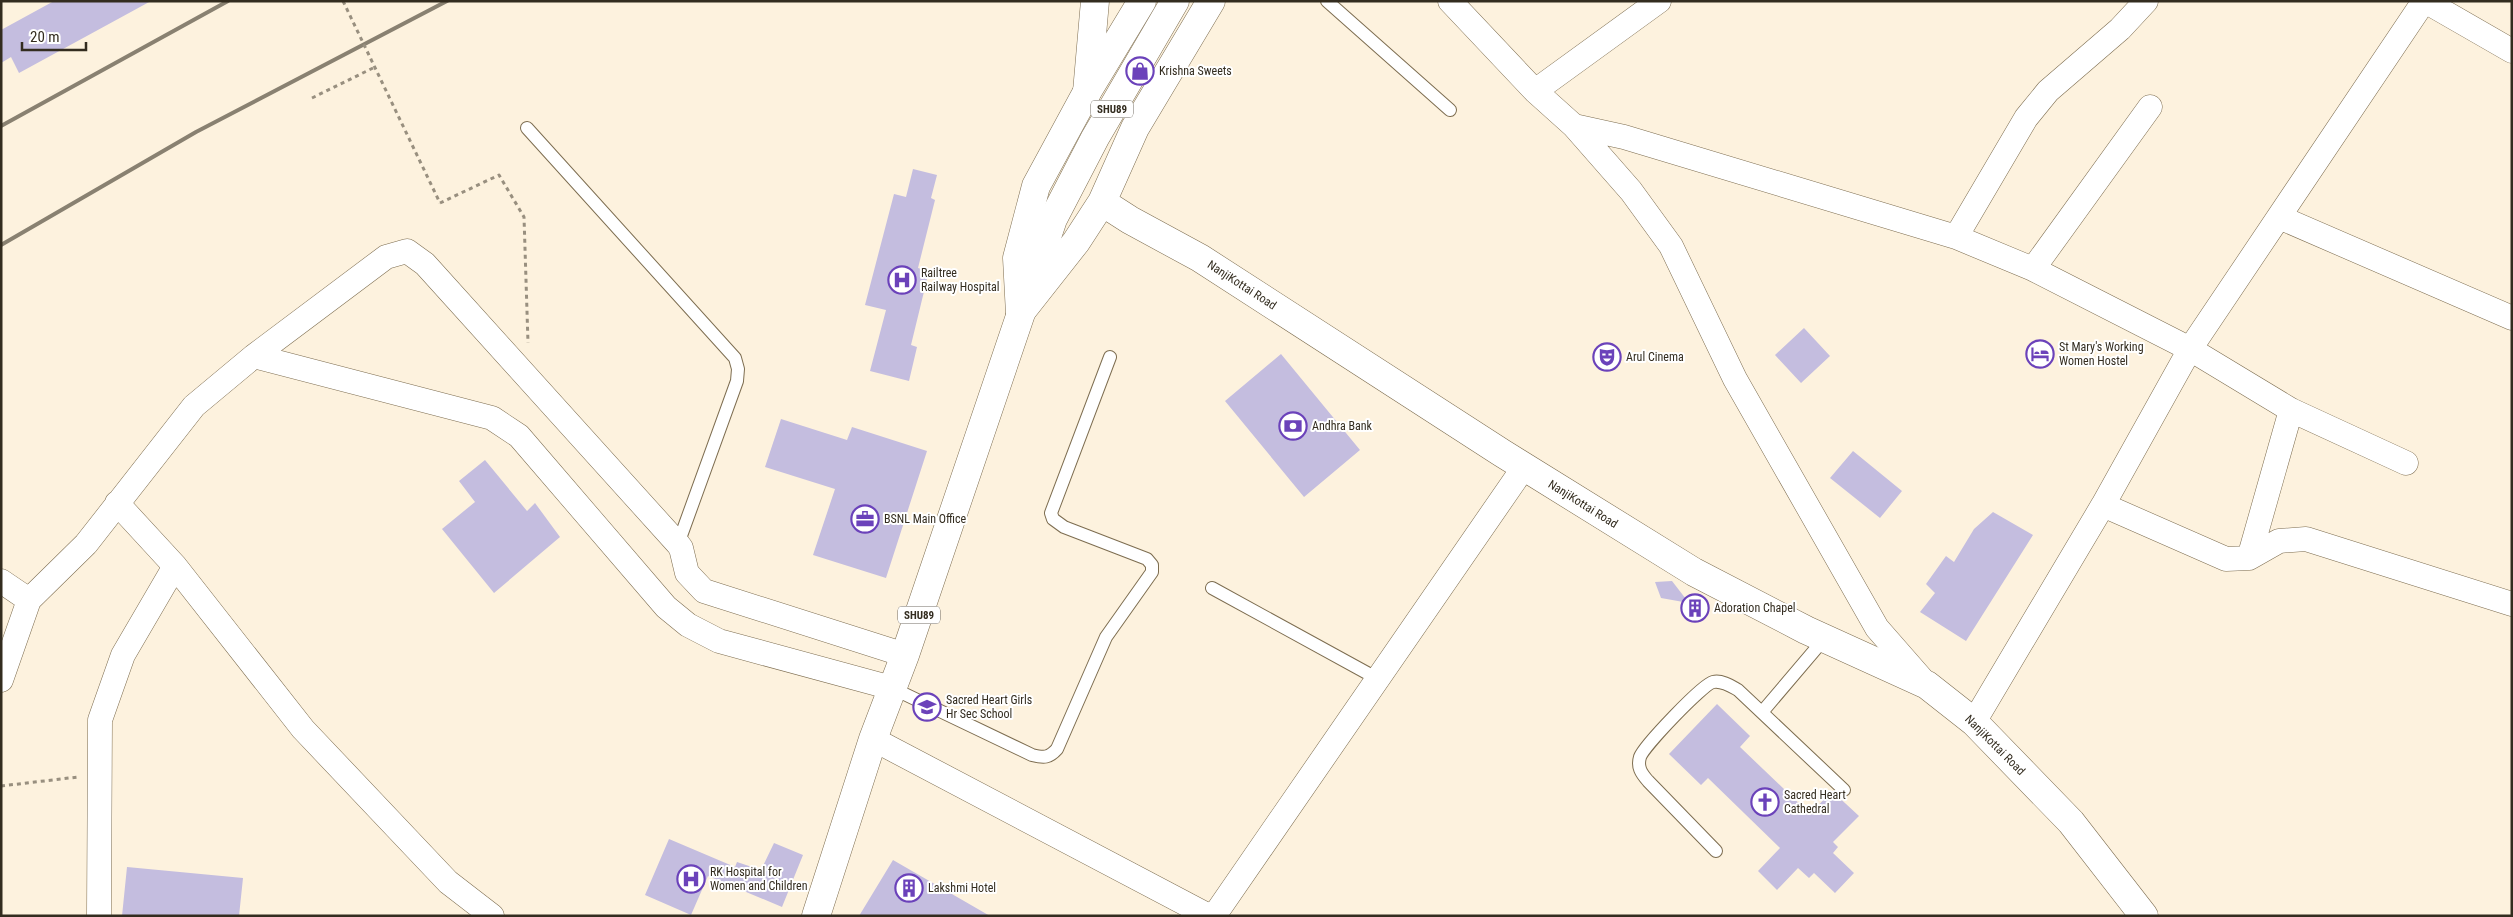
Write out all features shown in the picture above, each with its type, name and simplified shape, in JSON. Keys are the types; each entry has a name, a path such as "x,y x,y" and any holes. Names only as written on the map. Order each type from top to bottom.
{"main road":[{"path":"1087,92 1095,1"},
{"path":"1020,314 1017,258 1036,186 1087,92 1142,1"},
{"name":"SHU89","path":"816,916 873,739 905,654 1053,219 1095,138 1175,1"},
{"path":"1020,314 1076,242 1102,202 1135,128 1212,1"},
{"name":"NanjiKottai Road","path":"1102,202 1200,258 1524,467 1694,572 1825,638 1927,685 1974,722 2071,822 2144,916"}],"street":[{"path":"1536,91 1659,1"},
{"path":"1956,237 2026,118 2037,104 2048,91 2120,29 2146,1"},
{"path":"1974,722 2103,505 2190,349 2425,1 2512,51"},
{"path":"1460,5 1536,91 1574,126 1631,191 1671,246 1735,379 1877,628 1927,685"},
{"path":"2033,269 2150,107"},
{"path":"1574,126 1624,137 1956,237 2033,269 2190,349 2291,410 2406,463"},
{"path":"2278,217 2512,318"},
{"path":"1,680 29,600 86,544 194,406 254,356 386,257 408,251 426,264 678,544 681,548 687,573 704,591 905,654"},
{"path":"254,356 492,418 519,436 666,607 688,625 719,641 892,688"},
{"path":"2250,558 2291,410"},
{"path":"1214,916 1524,467"},
{"path":"117,503 175,566 304,729 448,882 492,916"},
{"path":"2103,505 2226,559 2250,558 2280,541 2306,539 2512,604"},
{"path":"99,916 100,720 123,655 175,566"},
{"path":"1,581 29,600"},
{"path":"873,739 1209,916"}],"lane":[{"path":"1327,1 1450,110"},
{"path":"527,128 735,358 737,380 678,544"},
{"path":"892,688 1032,755 1043,758 1050,756 1057,749 1100,650 1152,572 1152,565 1147,559 1057,524 1051,512 1110,357"},
{"path":"1212,588 1378,679"},
{"path":"1763,711 1825,638"},
{"path":"1716,851 1641,773 1640,757 1650,743 1701,690 1712,682 1721,682 1738,690 1763,711 1844,790"}],"path":[{"path":"343,1 440,203 499,175 524,217 529,378"},
{"path":"312,98 375,67"},
{"path":"1,786 100,774"}],"building":[{"path":"54,1 151,1 19,73 11,57 1,63 1,30"},
{"path":"913,169 937,175 931,198 935,200 918,268 929,271 911,345 917,347 909,381 870,371 886,310 865,305 894,194 906,197"},
{"path":"1804,328 1830,356 1801,383 1775,355"},
{"name":"Andhra Bank","path":"1281,354 1360,450 1304,497 1225,401"},
{"name":"BSNL Main Office","path":"781,419 847,440 852,427 927,451 886,578 813,555 835,489 765,467"},
{"path":"1853,451 1902,491 1880,518 1830,478"},
{"path":"485,460 527,511 535,503 560,537 494,593 442,529 475,502 459,481"},
{"path":"1993,512 2033,535 1966,641 1920,612 1935,593 1926,584 1946,556 1954,562 1974,529"},
{"path":"1672,581 1689,603 1661,598 1655,582"},
{"name":"Sacred Heart Cathedral","path":"1717,704 1750,736 1740,747 1810,814 1832,791 1859,816 1833,842 1838,847 1833,853 1854,873 1835,893 1814,873 1809,878 1798,868 1777,890 1758,871 1780,848 1708,778 1701,785 1669,754"},
{"path":"669,839 735,867 737,862 761,870 774,843 803,855 782,907 708,876 691,915 645,895"},
{"name":"Lakshmi Hotel","path":"893,860 990,916 859,916"},
{"path":"127,867 243,878 239,916 122,916"}],"railway":[{"path":"1,126 228,1"},
{"path":"1,245 196,132 447,1"}],"place":[{"name":"Krishna Sweets","path":"1140,71"},
{"name":"Railtree Railway Hospital","path":"902,280"},
{"name":"St Mary's Working Women Hostel","path":"2040,354"},
{"name":"Arul Cinema","path":"1607,357"},
{"name":"Andhra Bank","path":"1293,426"},
{"name":"BSNL Main Office","path":"865,519"},
{"name":"Adoration Chapel","path":"1695,608"},
{"name":"Sacred Heart Girls Hr Sec School","path":"927,707"},
{"name":"Sacred Heart Cathedral","path":"1765,802"},
{"name":"RK Hospital for Women and Children","path":"691,879"},
{"name":"Lakshmi Hotel","path":"909,888"}]}
